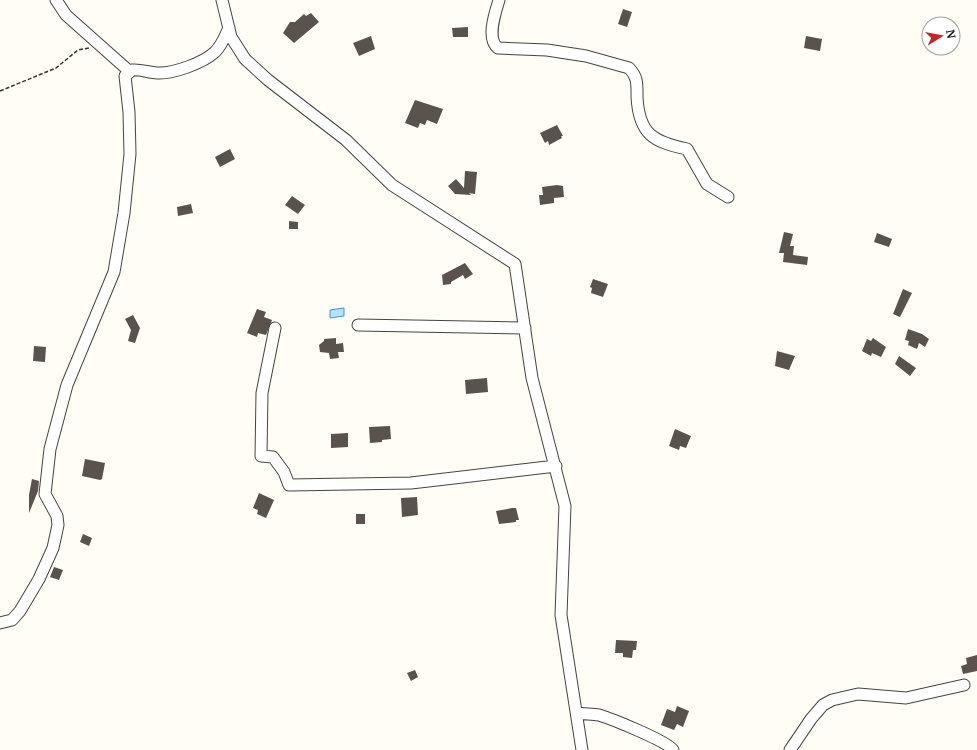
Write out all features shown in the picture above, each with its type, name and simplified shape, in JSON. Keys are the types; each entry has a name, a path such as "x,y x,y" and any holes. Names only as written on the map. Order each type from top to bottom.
{"street":[{"path":"56,0 66,15 129,71"},
{"path":"222,0 231,37 245,60 268,80 346,140 392,185 515,264 532,378 556,466 565,506 561,615 582,750"},
{"path":"499,0 494,17 492,39 494,45 498,48 547,50 586,56 629,68 637,79 638,108 647,131 653,138 667,145 687,149 707,184 728,197"},
{"path":"0,623 12,620 20,611 39,579 53,548 58,525 57,516 45,494 50,449 67,385 114,272 124,212 130,154 129,112 124,80 129,71 136,69 157,74 177,71 197,62 214,53 222,44 229,28"},
{"path":"358,325 524,328"},
{"path":"275,328 262,393 260,456 273,457 284,472 290,485 411,483 556,466"},
{"path":"790,750 811,719 832,700 858,694 906,698 964,685"},
{"path":"577,713 599,715 654,738 670,746 673,750"}],"path":[{"path":"0,91 56,68 78,50 100,45"}],"water":[{"path":"344,308 344,316 330,318 330,310"}],"building":[{"path":"623,9 632,12 627,27 618,24"},
{"path":"311,13 319,22 294,43 283,33 290,22 295,22 304,14 306,16"},
{"path":"468,27 468,37 453,37 452,28"},
{"path":"371,36 375,49 359,56 353,43"},
{"path":"806,36 822,39 820,51 804,48"},
{"path":"415,100 443,109 437,124 427,120 425,125 420,123 418,128 405,123"},
{"path":"557,125 563,136 561,136 562,138 549,145 548,141 545,143 540,133"},
{"path":"230,149 235,159 220,167 215,157"},
{"path":"465,171 477,172 475,194 455,194 448,186 456,179 464,188"},
{"path":"557,185 563,186 564,197 554,198 554,203 540,205 539,195 543,195 542,187"},
{"path":"292,196 305,205 298,214 285,205"},
{"path":"191,204 193,213 178,216 177,207"},
{"path":"289,221 298,222 298,229 289,229"},
{"path":"784,232 793,234 790,246 794,246 793,255 808,257 807,265 783,262 784,253 779,253"},
{"path":"877,233 892,239 889,247 874,242"},
{"path":"465,263 473,274 465,279 463,275 451,282 451,284 443,285 442,275"},
{"path":"593,279 608,284 603,297 591,293 592,288 590,287"},
{"path":"903,289 912,293 900,317 893,314"},
{"path":"257,309 266,312 264,317 272,320 266,335 258,333 257,337 247,333"},
{"path":"133,315 140,328 135,343 128,341 131,330 125,319"},
{"path":"908,329 922,334 929,339 925,347 919,343 917,349 908,345 909,341 905,340"},
{"path":"336,338 336,344 343,343 344,352 338,352 339,358 330,359 329,353 320,352 319,345 324,341 324,339"},
{"path":"873,338 886,347 881,357 872,353 871,356 862,351 867,339 871,341"},
{"path":"34,346 46,347 45,362 33,361"},
{"path":"777,351 795,356 789,370 775,366"},
{"path":"899,356 916,368 910,376 895,364"},
{"path":"487,378 488,392 466,394 465,380"},
{"path":"390,426 391,439 382,440 382,442 370,443 369,427"},
{"path":"675,429 691,436 686,448 680,446 679,450 669,446"},
{"path":"348,433 348,447 331,448 331,434"},
{"path":"85,459 105,463 102,479 100,480 82,476"},
{"path":"32,479 39,481 38,491 29,513 29,495"},
{"path":"259,493 274,500 266,518 257,514 258,510 253,508"},
{"path":"417,497 418,515 402,517 401,498"},
{"path":"516,508 519,520 516,520 516,522 499,524 496,511"},
{"path":"356,514 365,514 365,524 356,524"},
{"path":"83,534 92,538 89,546 80,542"},
{"path":"54,567 63,570 59,580 50,577"},
{"path":"616,640 637,641 636,650 633,650 632,658 623,657 623,653 615,653"},
{"path":"977,655 977,671 963,674 961,666 967,664 966,658"},
{"path":"415,670 418,677 411,681 407,673"},
{"path":"677,706 689,711 683,727 677,724 674,730 661,725 667,709 675,712"}]}
